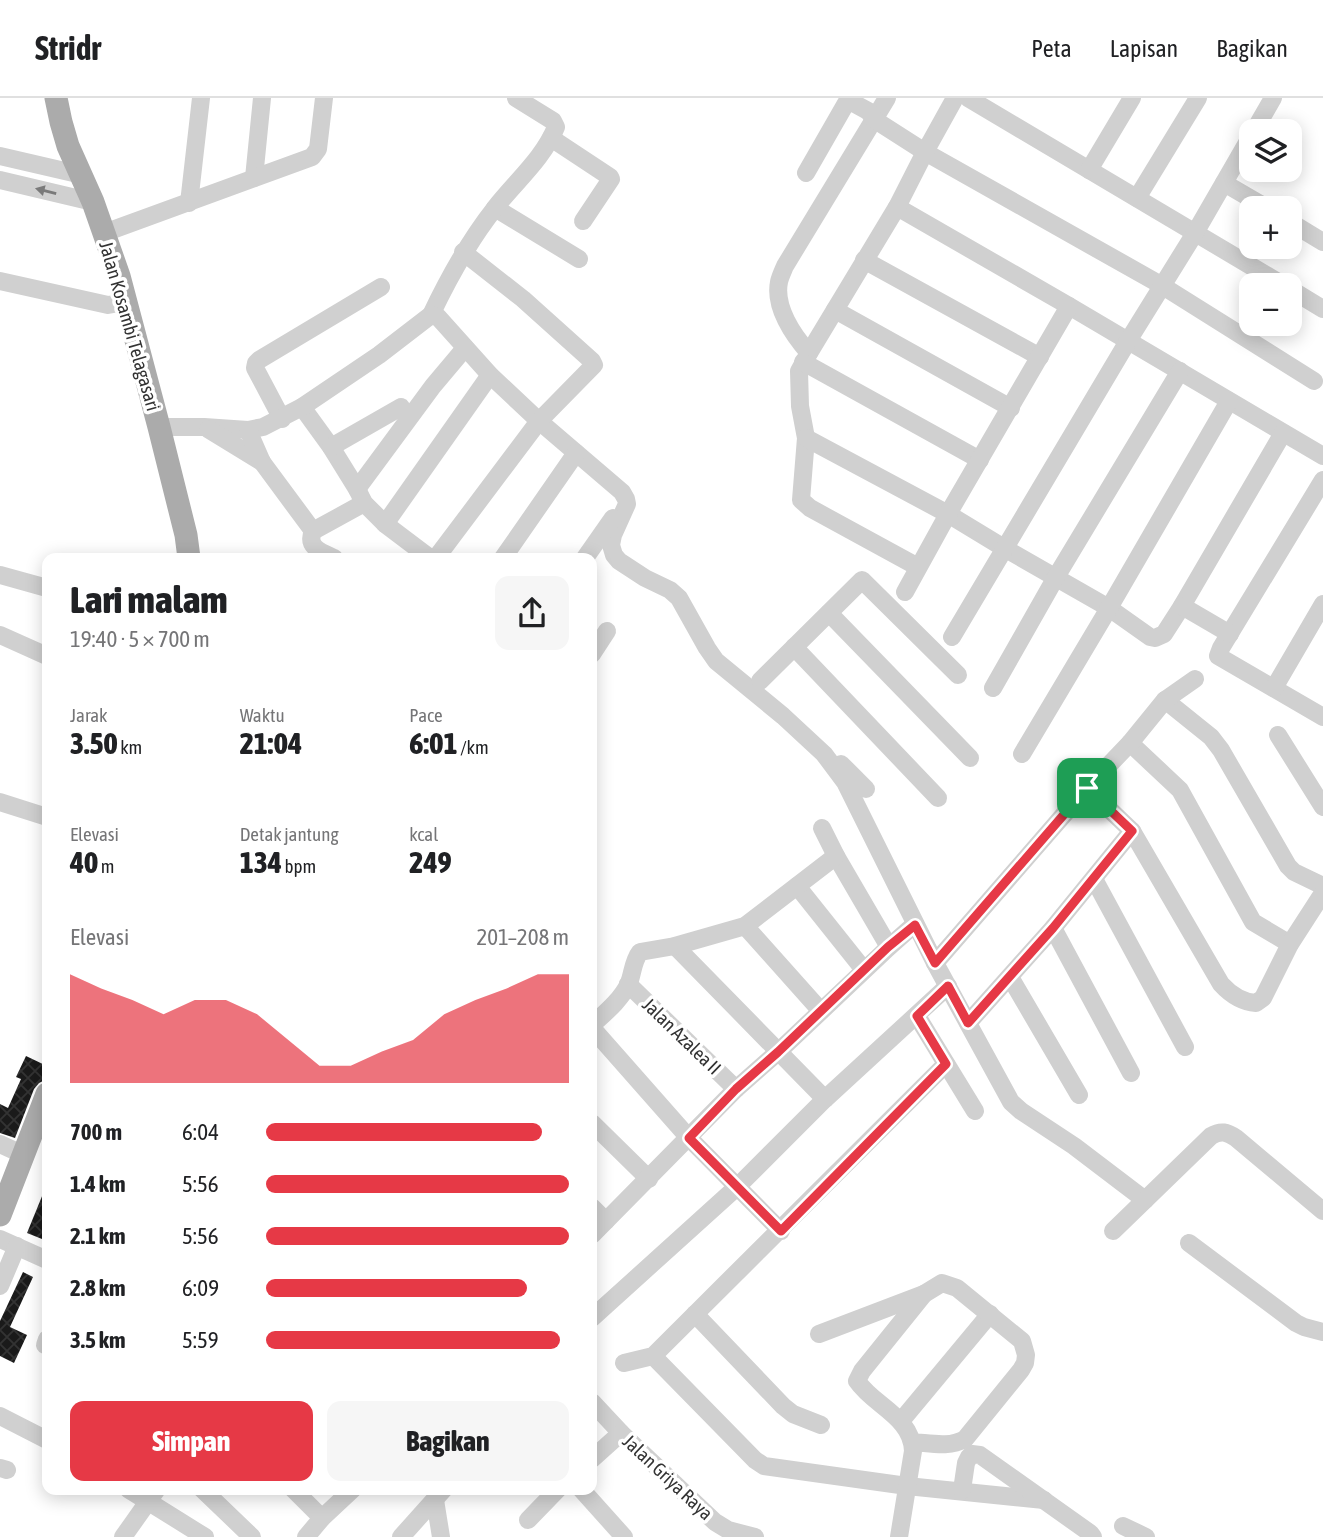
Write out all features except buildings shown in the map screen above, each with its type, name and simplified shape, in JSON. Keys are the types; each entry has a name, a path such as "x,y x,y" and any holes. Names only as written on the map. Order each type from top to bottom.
{"main road":[{"name":"Jalan Kosambi Telagasari","path":"56,98 68,146 93,202 125,302 159,427 188,553"},
{"path":"0,1215 42,1107"}],"street":[{"path":"189,203 201,98"},
{"path":"254,178 262,98"},
{"path":"104,233 312,157 318,149 324,98"},
{"path":"159,427 248,430 264,427 302,407 397,342 431,314 463,252 495,208 539,158 556,127 554,121 516,98"},
{"path":"806,173 859,107 887,98"},
{"path":"918,568 810,508 802,500 806,438 799,371 897,207 955,98"},
{"path":"968,98 1263,273"},
{"path":"1089,170 1132,98"},
{"path":"1137,198 1198,98"},
{"path":"1260,119 1273,98"},
{"path":"859,107 925,152 1161,285 1314,381"},
{"path":"859,107 779,281 778,294 786,320 806,358 980,460"},
{"path":"551,138 611,179 583,221"},
{"path":"0,156 82,176"},
{"path":"952,637 1239,156"},
{"path":"0,180 93,202"},
{"path":"1224,183 1246,196"},
{"path":"897,207 1323,456"},
{"path":"495,208 579,259"},
{"path":"1302,229 1323,242"},
{"path":"440,553 539,421 594,364 523,299 463,252"},
{"path":"864,260 1040,357"},
{"path":"0,281 108,305 125,302"},
{"path":"282,419 255,368 256,363 381,287"},
{"path":"1302,296 1323,309"},
{"path":"905,592 1069,306"},
{"path":"835,310 1011,408"},
{"path":"431,314 438,317 490,375 539,421 622,492 626,499 625,510 611,545 619,561 674,594 716,661 756,686 860,795 915,925 1011,1102 1145,1200"},
{"path":"323,553 311,544 313,531 360,496 433,386 465,348"},
{"path":"993,688 1056,577 1180,371"},
{"path":"385,524 490,375"},
{"path":"1022,754 1229,401"},
{"path":"302,407 331,447 360,496 385,524 423,553"},
{"path":"331,447 401,407"},
{"path":"204,427 262,462"},
{"path":"248,430 262,462 313,531"},
{"path":"806,438 948,514 1155,638 1164,634 1182,606 1283,433"},
{"path":"506,553 576,453"},
{"path":"1323,480 1218,656 1323,717"},
{"path":"588,553 626,499"},
{"path":"0,575 42,587"},
{"path":"756,686 862,580 958,675"},
{"path":"1274,688 1323,604"},
{"path":"1182,606 1230,634"},
{"path":"829,613 970,758"},
{"path":"597,646 607,631"},
{"path":"0,635 42,654"},
{"path":"794,647 938,798"},
{"path":"935,963 1087,788 1130,743 1164,700 1195,679"},
{"path":"756,686 783,716 824,754 845,782 860,795"},
{"path":"1164,700 1212,737 1288,866 1294,872 1323,886"},
{"path":"1278,735 1323,807"},
{"path":"1130,743 1180,790 1253,922 1290,944"},
{"path":"1087,788 1132,831 1221,984 1244,1001 1252,1003 1263,998 1290,944 1323,893"},
{"path":"0,802 42,815"},
{"path":"822,828 888,947"},
{"path":"968,1023 1053,928 1132,831"},
{"path":"597,1021 610,1009 628,984 640,952 675,946 745,926 836,856"},
{"path":"1094,879 1185,1047"},
{"path":"797,886 864,970"},
{"path":"597,1230 736,1089 915,925"},
{"path":"745,926 820,1010"},
{"path":"1053,928 1131,1073"},
{"path":"675,946 825,1099"},
{"path":"1010,977 1079,1095"},
{"name":"Jalan Azalea II","path":"628,984 736,1089"},
{"path":"597,1313 738,1186 825,1099 948,986"},
{"path":"917,1016 975,1111"},
{"path":"597,1032 689,1138 781,1231"},
{"path":"624,1363 653,1356 946,1064"},
{"path":"597,1128 649,1179"},
{"path":"1112,1231 1217,1132 1224,1132 1236,1138 1323,1211"},
{"path":"0,1144 24,1155"},
{"path":"597,1212 606,1221"},
{"path":"0,1239 42,1258"},
{"path":"1189,1243 1296,1323 1323,1332"},
{"path":"0,1286 17,1246"},
{"path":"819,1334 924,1294 942,1283 957,1288 1022,1340 1026,1355 1021,1370 965,1439 950,1444 912,1442"},
{"path":"899,1537 912,1442 901,1421 866,1393 857,1381 862,1371 924,1294"},
{"path":"695,1314 783,1406 793,1414 821,1425"},
{"path":"901,1421 990,1314"},
{"path":"653,1356 761,1465 907,1486 1044,1500"},
{"name":"Jalan Griya Raya","path":"597,1407 715,1522 728,1530 755,1537"},
{"path":"0,1416 42,1437"},
{"path":"597,1455 621,1433"},
{"path":"962,1490 967,1459 976,1454 1093,1537"},
{"path":"208,1495 252,1537"},
{"path":"299,1495 322,1518"},
{"path":"306,1537 347,1495"},
{"path":"401,1537 439,1495"},
{"path":"440,1495 441,1537"},
{"path":"528,1520 552,1495"},
{"path":"586,1495 624,1537"},
{"path":"123,1537 153,1496 205,1537"},
{"path":"1122,1525 1146,1537"}],"route":[{"path":"1087,788 1132,831 1053,928 968,1023 948,986 917,1016 946,1064 781,1231 689,1138 736,1089 915,925 935,963 1087,788"}]}
